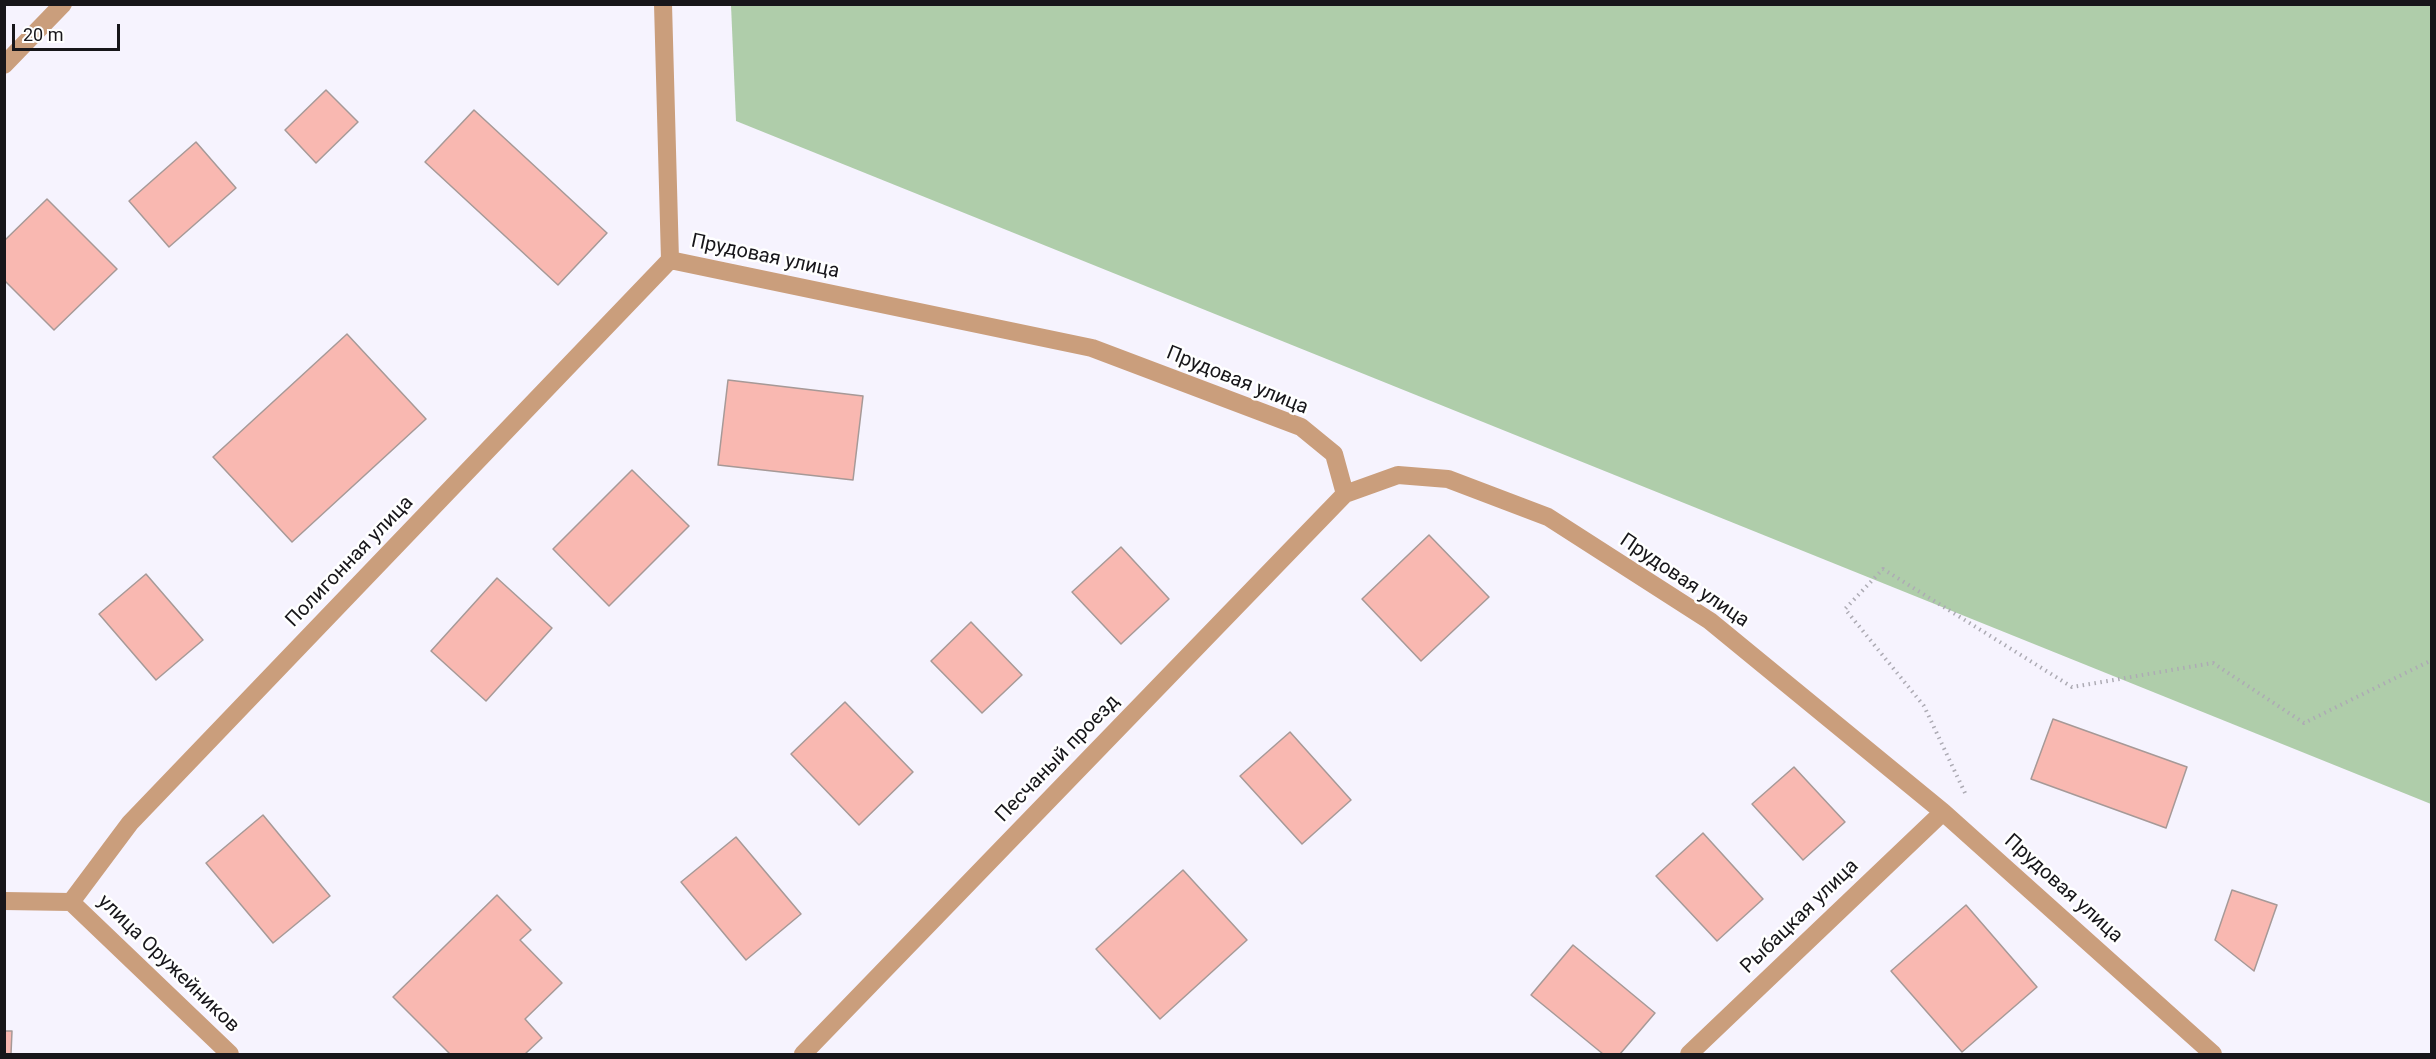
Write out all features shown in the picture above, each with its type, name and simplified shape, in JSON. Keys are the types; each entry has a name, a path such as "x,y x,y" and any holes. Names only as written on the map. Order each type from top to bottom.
{"street":[{"path":"4,65 63,4"},
{"name":"Прудовая улица","path":"663,4 670,260 1092,348 1301,427 1334,454 1345,494 1398,475 1448,479 1548,517 1710,621 1943,812 2213,1054"},
{"name":"Полигонная улица","path":"71,902 130,823 670,260"},
{"name":"Песчаный проезд","path":"803,1054 1345,494"},
{"name":"Рыбацкая улица","path":"1689,1054 1943,812"},
{"name":"улица Оружейников","path":"4,901 71,902 230,1054"}],"path":[{"path":"1943,812 1966,795 1924,706 1845,609 1883,569 2072,687 2212,663 2304,723 2432,660"}],"green space":[{"path":"731,5 2431,5 2431,804 736,121"}],"building":[{"path":"326,90 358,122 316,163 285,130"},
{"path":"474,110 607,233 558,285 425,162"},
{"path":"196,142 236,188 169,247 129,201"},
{"path":"47,199 117,269 54,330 4,280 4,241"},
{"path":"347,334 426,419 292,542 213,457"},
{"path":"728,380 863,396 853,480 718,465"},
{"path":"632,470 689,526 609,606 553,549"},
{"path":"1429,535 1489,597 1421,661 1362,599"},
{"path":"1121,547 1169,599 1121,644 1072,592"},
{"path":"146,574 203,640 156,680 99,614"},
{"path":"497,578 552,628 486,701 431,651"},
{"path":"971,622 1022,675 982,713 931,661"},
{"path":"845,702 913,772 859,825 791,754"},
{"path":"2053,719 2187,767 2166,828 2031,779"},
{"path":"1290,732 1351,800 1302,844 1240,776"},
{"path":"1794,767 1845,822 1803,860 1752,804"},
{"path":"263,815 330,896 273,943 206,863"},
{"path":"1703,833 1763,899 1717,941 1656,876"},
{"path":"736,837 801,914 746,960 681,882"},
{"path":"1183,870 1247,940 1160,1019 1096,949"},
{"path":"2232,890 2277,905 2254,971 2215,940"},
{"path":"497,895 531,930 520,940 562,983 525,1019 542,1038 525,1054 450,1054 393,997"},
{"path":"1966,905 2037,987 1962,1052 1891,971"},
{"path":"1573,945 1655,1013 1620,1054 1603,1054 1531,995"},
{"path":"4,1031 12,1031 11,1054 4,1054"}]}
